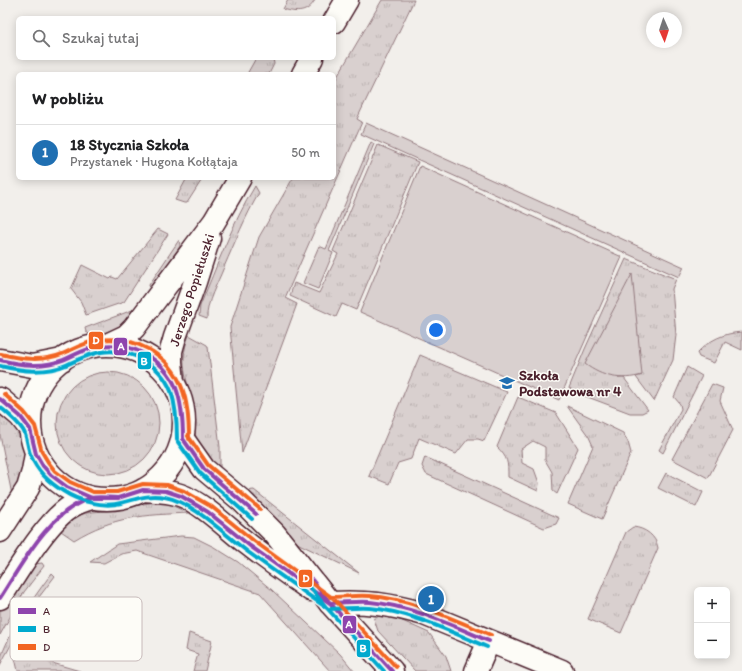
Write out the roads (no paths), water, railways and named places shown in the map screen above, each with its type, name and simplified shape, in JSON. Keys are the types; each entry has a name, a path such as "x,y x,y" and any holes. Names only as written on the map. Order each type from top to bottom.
{"main road":[{"path":"336,19 347,0"},
{"path":"304,72 311,60"},
{"name":"Jerzego Popiełuszki","path":"107,345 126,336 134,328 214,222 239,180"},
{"name":"Jerzego Popiełuszki","path":"173,382 171,351 214,222"},
{"path":"0,360 32,366 62,360 84,350 107,345 126,346 140,350 163,368 173,382 183,419 183,439 179,453 172,466 154,484 144,490 118,498 92,498 71,506 59,515 0,598"},
{"path":"62,360 50,370 41,382 34,396 31,407 30,429 36,454 43,466 51,475 67,487 92,498"},
{"path":"0,399 20,416 30,429"},
{"path":"183,439 204,468 242,501 275,534 330,603 392,671"},
{"path":"0,531 28,488 36,454"},
{"path":"144,490 166,491 181,496 194,503 208,512 250,546 330,603 369,602 408,609 424,614 562,671"},
{"path":"476,671 489,641"}],"place":[{"name":"Szkoła Podstawowa nr 4","path":"507,383"},
{"name":"18 Stycznia Szkoła","path":"431,599"}]}
